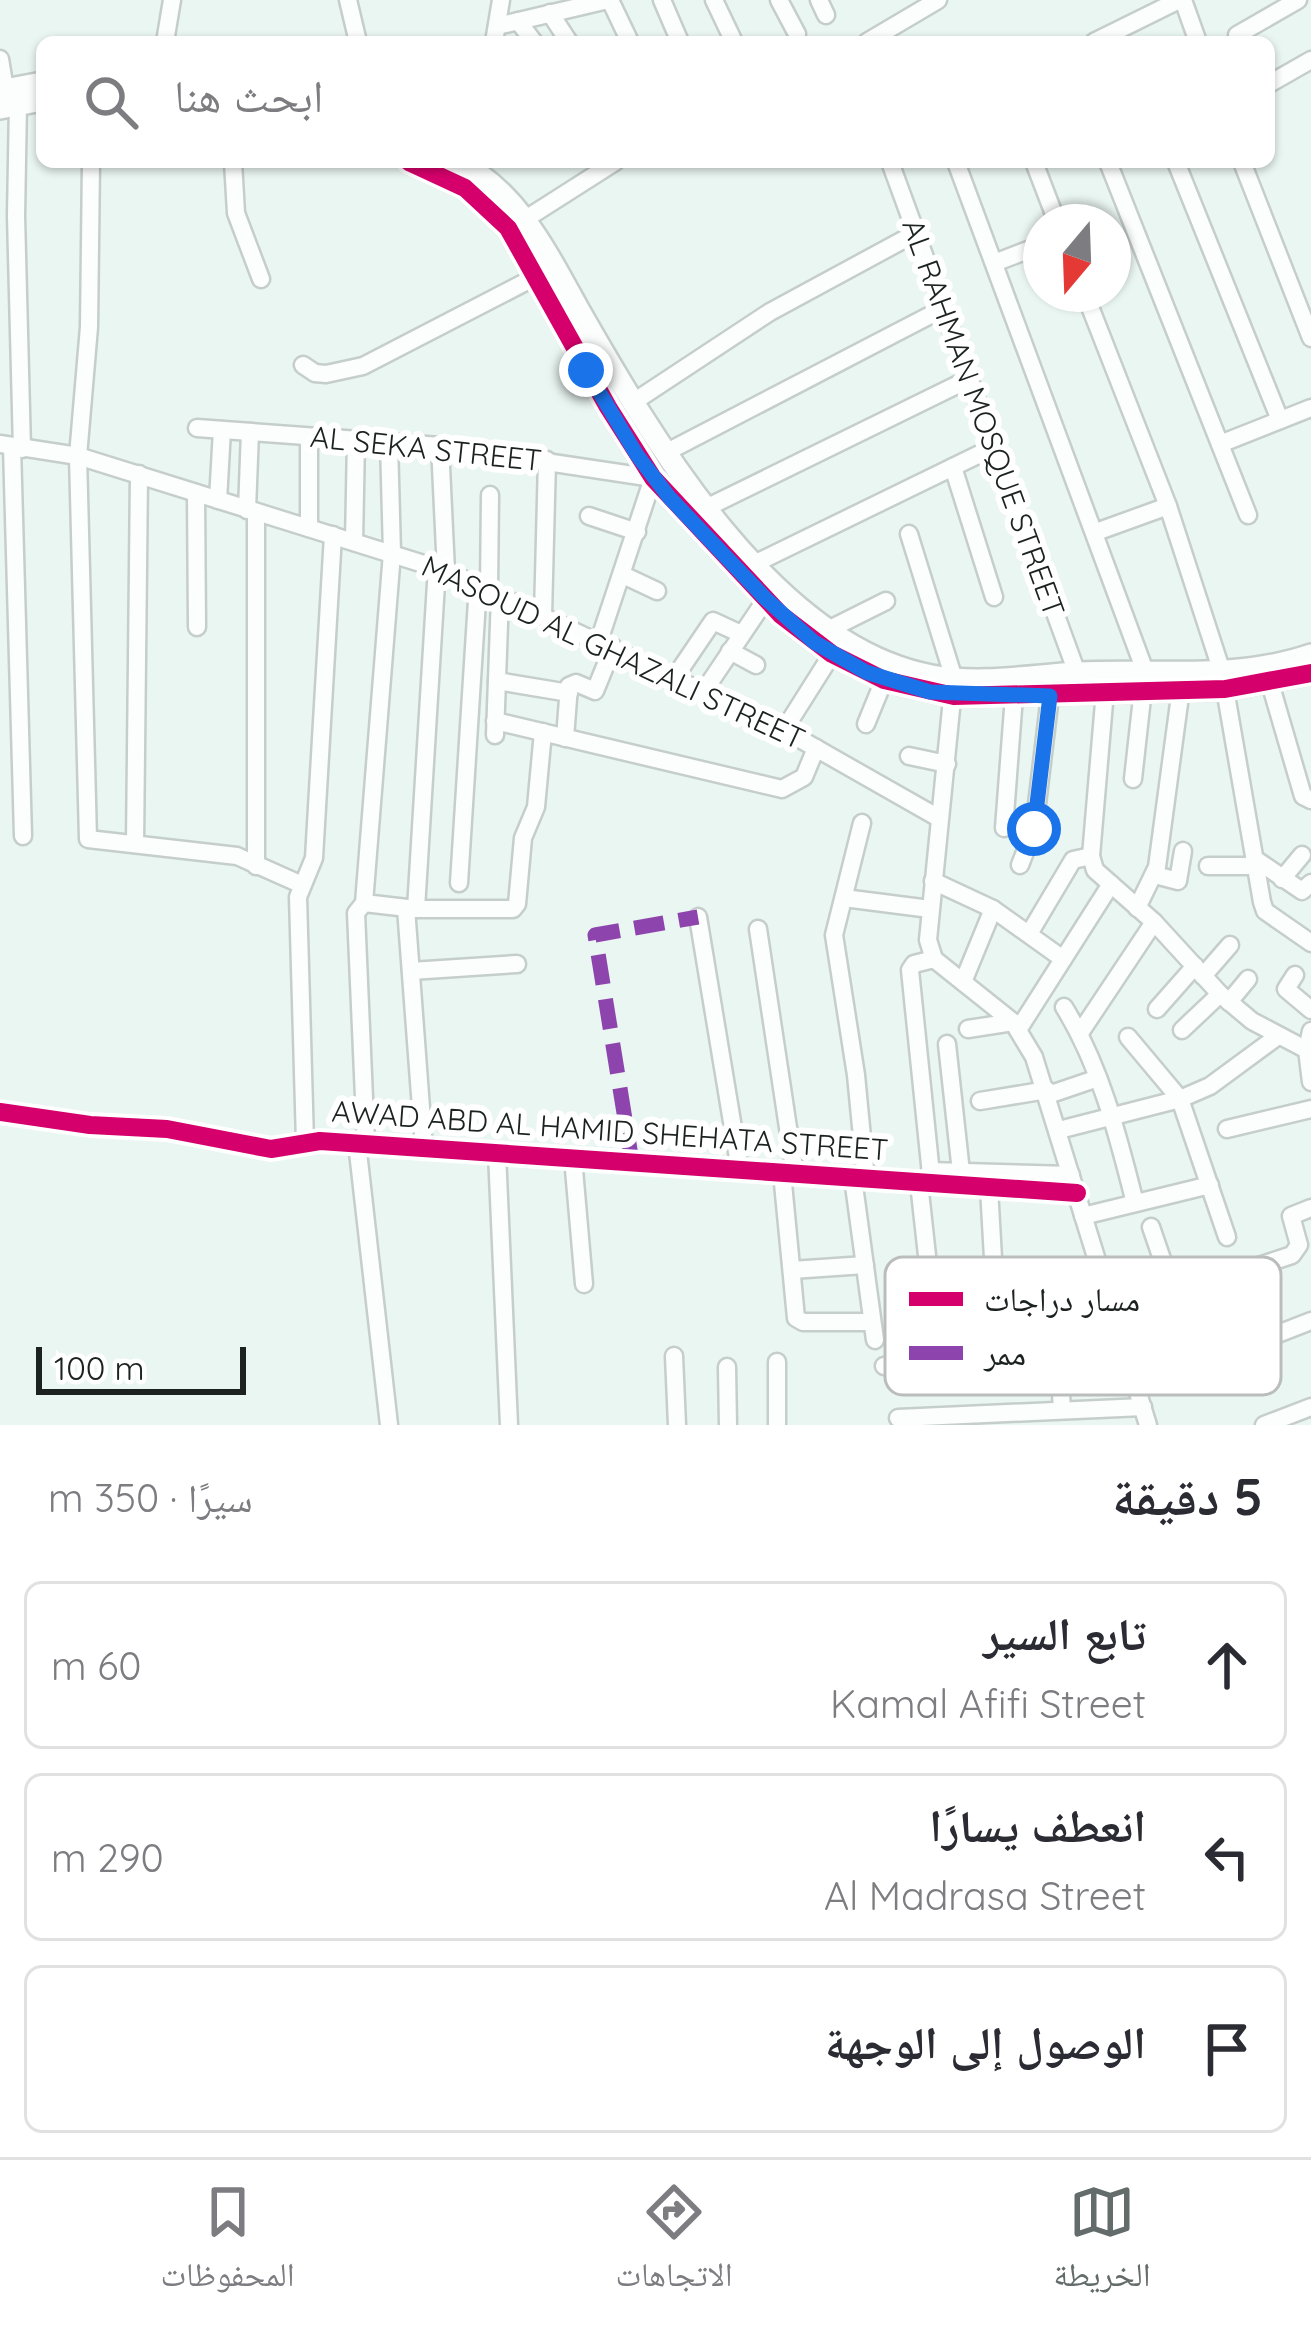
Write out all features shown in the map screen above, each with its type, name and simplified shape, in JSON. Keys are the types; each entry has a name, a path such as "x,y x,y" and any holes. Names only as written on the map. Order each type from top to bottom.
{"street":[{"path":"166,36 172,0"},
{"path":"348,0 357,36"},
{"path":"495,34 501,0"},
{"path":"495,34 518,21 609,0 627,36"},
{"path":"662,0 677,36"},
{"path":"714,0 731,36"},
{"path":"779,0 796,34"},
{"path":"877,36 938,0"},
{"path":"1129,34 1181,0 1196,36"},
{"path":"1238,35 1298,0"},
{"path":"550,13 565,36"},
{"path":"518,21 530,36"},
{"path":"0,59 16,216 11,447 23,836"},
{"path":"1275,81 1311,60"},
{"path":"6,98 36,86"},
{"path":"6,98 36,100"},
{"path":"91,168 89,327 78,456 88,839 237,856 300,884"},
{"path":"233,168 236,213 261,279"},
{"path":"424,168 481,200 546,272 706,508 826,631 887,663 954,687 1077,673 1144,681 1270,683 1311,674"},
{"path":"467,168 491,183 524,220 597,388 653,478 766,599 832,654 884,680 1014,697 1106,691 1144,681"},
{"path":"524,220 606,168"},
{"name":"AL RAHMAN MOSQUE STREET","path":"892,168 1077,673"},
{"path":"958,168 1096,532 1144,681 1133,779"},
{"path":"1036,168 1050,204"},
{"path":"1110,168 1248,515"},
{"path":"1178,168 1280,420"},
{"path":"1243,168 1311,338"},
{"path":"632,403 770,312 914,234"},
{"path":"994,263 1023,252"},
{"path":"303,364 326,374 363,366 546,272"},
{"path":"665,453 942,309"},
{"path":"1092,312 1168,506 1224,680 1265,911 1311,943"},
{"path":"706,508 969,379"},
{"path":"1220,444 1311,408"},
{"name":"AL SEKA STREET","path":"197,428 440,446 653,478"},
{"path":"218,500 222,430"},
{"path":"250,433 256,866"},
{"path":"309,436 309,528"},
{"path":"354,542 356,440"},
{"path":"389,442 392,553 364,903 356,913 362,1143 389,1425"},
{"path":"424,1148 411,908 441,569 440,446"},
{"name":"MASOUD AL GHAZALI STREET","path":"11,447 78,456 441,569 784,730 938,817"},
{"path":"756,563 994,447"},
{"path":"543,615 547,460"},
{"path":"953,467 994,596"},
{"path":"135,844 139,474"},
{"path":"566,738 572,683 598,688 622,575 653,478"},
{"path":"196,493 197,627"},
{"path":"459,883 489,590 490,494"},
{"path":"1096,532 1168,506"},
{"path":"590,516 637,532"},
{"path":"909,534 954,687 928,940 934,959 1016,1026 1048,1092 1096,1257"},
{"path":"305,1142 300,884 314,858 333,536"},
{"path":"622,575 657,591"},
{"path":"489,590 497,681 495,728 543,732 782,789 804,777 816,748"},
{"path":"704,692 766,599"},
{"path":"826,631 886,601"},
{"path":"675,677 712,621 741,634"},
{"path":"730,651 756,665"},
{"path":"784,730 832,654"},
{"path":"1224,680 1311,655"},
{"path":"866,724 884,680"},
{"path":"497,681 569,692"},
{"path":"1137,908 1155,875 1182,681"},
{"path":"1270,683 1303,796 1311,800"},
{"path":"1106,691 1091,856 1095,870 1154,922 1225,998 1278,1036 1307,1050"},
{"path":"1020,865 1034,829 1050,696"},
{"path":"1004,828 1014,697"},
{"path":"364,903 513,909 524,838 536,807 543,732"},
{"path":"909,756 947,764"},
{"path":"758,928 789,1173 796,1318 874,1331 865,1265 856,1075 834,935 862,824"},
{"path":"1155,875 1178,881 1183,851"},
{"path":"1282,879 1302,855"},
{"path":"1029,934 1073,860 1091,856"},
{"path":"1208,866 1256,862 1302,892 1311,883"},
{"path":"933,881 993,909 1063,959"},
{"path":"1016,1026 1111,884"},
{"path":"844,898 930,909"},
{"path":"963,982 993,909"},
{"path":"698,917 740,1170"},
{"path":"1080,1033 1154,922"},
{"path":"1157,1009 1230,945"},
{"path":"931,1257 910,970 914,964 934,959"},
{"path":"411,971 517,964"},
{"path":"1295,975 1286,989 1311,1010"},
{"path":"1182,1030 1248,979"},
{"path":"1064,1007 1080,1033 1113,1117 1135,1203"},
{"path":"968,1029 1016,1026"},
{"path":"1311,1030 1307,1050 1311,1082"},
{"path":"1128,1036 1180,1099 1227,1237"},
{"path":"1059,1130 1180,1099 1210,1086 1278,1036"},
{"path":"947,1044 961,1172"},
{"path":"980,1101 1048,1092 1098,1078"},
{"path":"1228,1129 1311,1109"},
{"name":"AWAD ABD AL HAMID SHEHATA STREET","path":"0,1112 182,1131 271,1149 305,1142 362,1143 860,1179 995,1183"},
{"path":"497,1153 509,1425"},
{"path":"573,1158 584,1284"},
{"path":"927,1179 961,1172 995,1183 1074,1184"},
{"path":"993,1257 995,1183"},
{"path":"1083,1216 1210,1185"},
{"path":"1311,1208 1291,1216 1311,1269"},
{"path":"1151,1227 1161,1257"},
{"path":"1281,1259 1292,1255 1299,1245"},
{"path":"792,1270 865,1265"},
{"path":"1281,1333 1311,1321"},
{"path":"674,1356 677,1425"},
{"path":"777,1362 777,1425"},
{"path":"727,1367 728,1425"},
{"path":"898,1418 1074,1415 1143,1407"},
{"path":"1276,1423 1311,1407"}],"marked path":[{"path":"632,1162 595,935 698,917"}],"cycle path":[{"path":"422,168 465,188 508,228 653,478 781,615 832,654 884,680 954,696 1225,689 1311,673"},
{"path":"0,1112 90,1125 167,1129 271,1149 320,1141 1077,1193"}],"route":[{"path":"586,370 653,478 766,599 814,642 866,672 907,687 954,696 1050,696 1034,829"}]}
